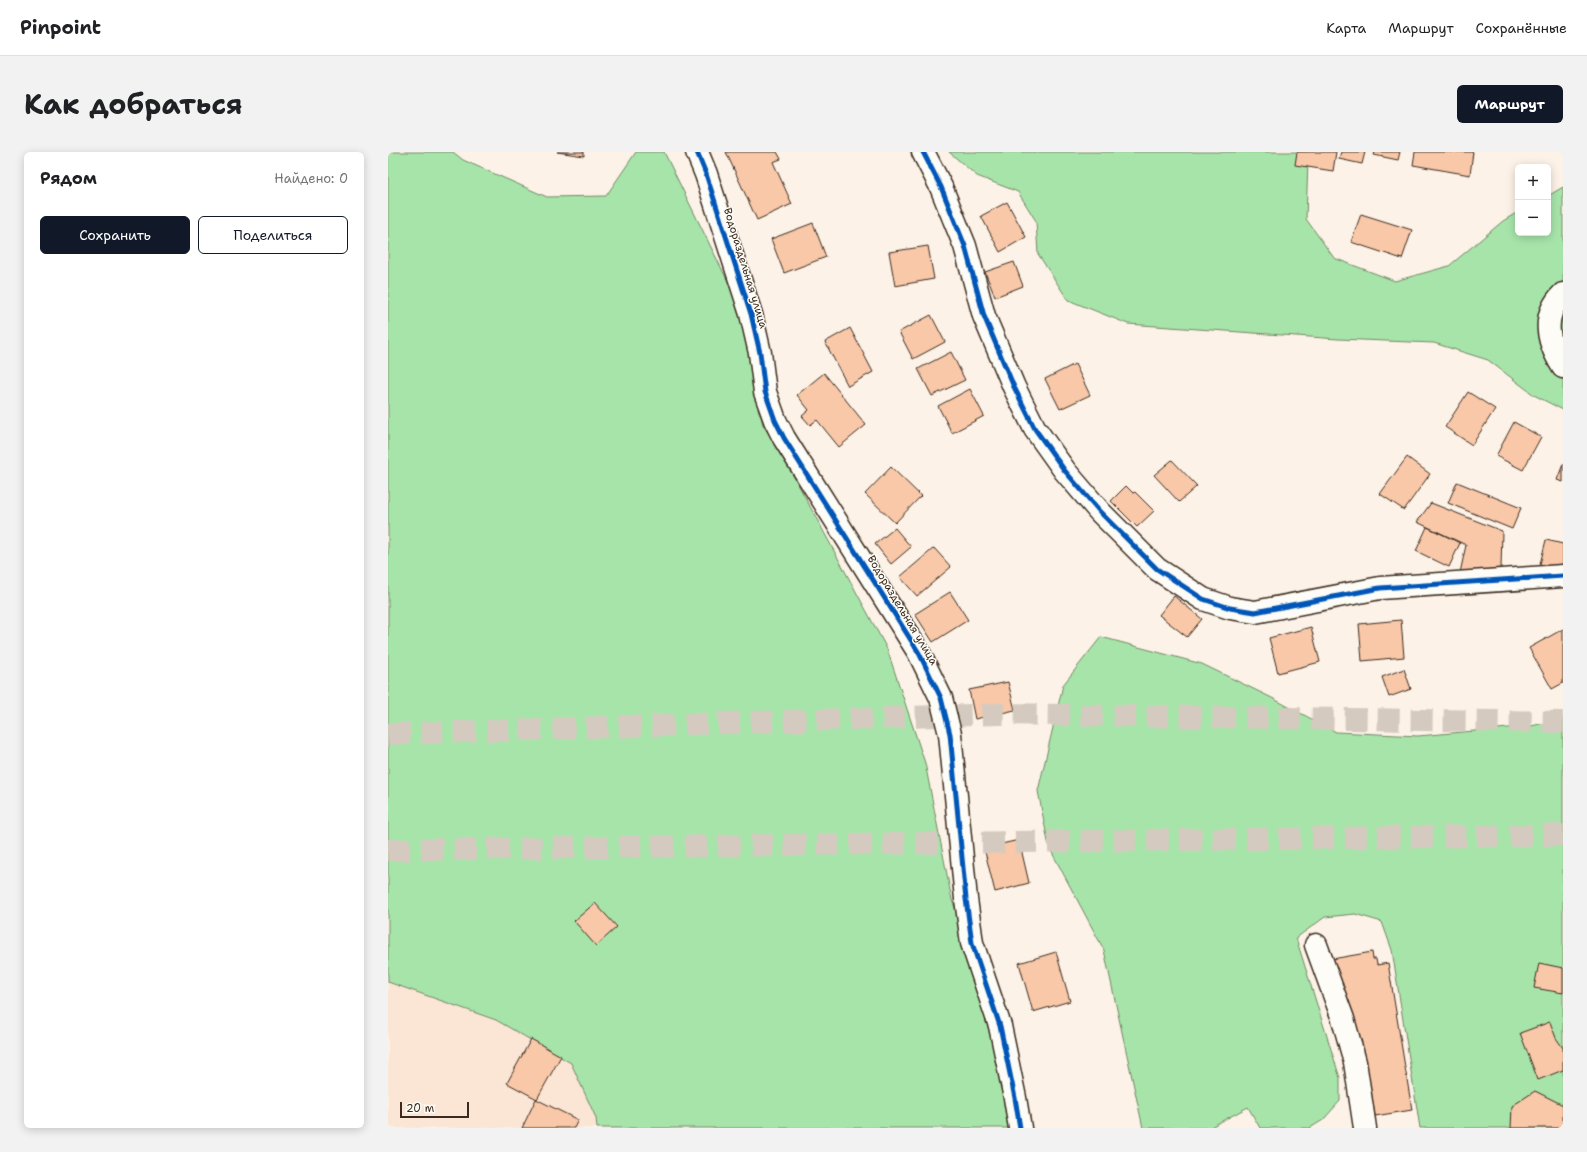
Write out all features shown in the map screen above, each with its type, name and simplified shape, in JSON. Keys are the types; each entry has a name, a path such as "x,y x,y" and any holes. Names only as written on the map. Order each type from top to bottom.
{"street":[{"name":"Водораздельная улица","path":"697,152 706,174 752,314 760,353 765,392 775,420 784,438 920,653 941,698 950,734 966,899 972,943 1000,1026 1020,1128"},
{"path":"923,152 941,187 965,246 984,316 1014,387 1035,429 1065,471 1100,512 1157,569 1203,599 1230,608 1255,612 1380,588 1563,576"},
{"path":"1563,294 1550,313 1548,332 1554,353 1563,367"},
{"path":"1316,945 1343,1019 1355,1062 1365,1128"}],"shaded area":[{"path":"388,982 496,1020 571,1063 596,1118 597,1128 388,1128"}],"green space":[{"path":"388,152 453,152 463,160 547,197 606,196 636,152 664,152 744,314 753,382 763,425 786,462 887,649 925,763 952,900 996,1010 1022,1128 597,1128 596,1118 571,1063 496,1020 388,982"},
{"path":"949,152 1306,152 1308,161 1306,219 1334,258 1395,281 1449,266 1503,221 1515,214 1515,236 1551,236 1551,194 1563,187 1563,410 1534,395 1488,360 1434,343 1338,339 1128,324 1068,300 1038,254 1036,221 1018,192 977,176"},
{"path":"1101,637 1202,664 1272,698 1336,732 1418,736 1531,726 1563,719 1563,1128 1420,1128 1392,950 1382,922 1355,914 1325,917 1296,938 1340,1078 1340,1101 1323,1120 1310,1128 1260,1128 1248,1107 1209,1128 1143,1128 1104,950 1049,847 1038,791 1063,685"}],"building":[{"path":"557,152 584,152 584,156"},
{"path":"726,152 777,152 781,159 773,162 792,204 757,220"},
{"path":"1297,152 1336,152 1333,171 1295,165"},
{"path":"1341,152 1365,152 1362,164 1339,159"},
{"path":"1375,152 1400,152 1398,160 1374,155"},
{"path":"1415,152 1473,152 1470,175 1413,165"},
{"path":"1007,202 1026,237 1000,252 981,216"},
{"path":"1361,214 1412,230 1402,259 1351,242"},
{"path":"813,223 826,257 784,273 771,239"},
{"path":"928,246 934,279 895,286 889,252"},
{"path":"1014,262 1023,286 995,297 985,272"},
{"path":"931,315 945,342 913,359 899,332"},
{"path":"850,328 873,372 848,386 825,342"},
{"path":"951,352 965,380 932,396 918,369"},
{"path":"1075,364 1090,395 1060,409 1045,379"},
{"path":"824,373 866,425 839,447 817,420 810,425 802,416 809,410 797,395"},
{"path":"970,389 984,416 952,433 938,406"},
{"path":"1468,392 1495,409 1472,445 1445,427"},
{"path":"1514,422 1541,437 1523,470 1496,456"},
{"path":"1407,457 1430,474 1404,510 1380,494"},
{"path":"1172,460 1197,486 1179,502 1154,475"},
{"path":"1563,464 1563,482 1557,480"},
{"path":"891,467 921,496 895,523 865,494"},
{"path":"1457,482 1521,508 1512,529 1448,503"},
{"path":"1126,486 1133,493 1135,492 1154,511 1137,527 1111,501"},
{"path":"1431,503 1502,531 1501,568 1460,573 1466,545 1417,522"},
{"path":"1427,527 1460,543 1449,567 1416,551"},
{"path":"895,528 911,547 891,564 875,544"},
{"path":"1546,540 1563,544 1563,570 1540,564"},
{"path":"934,548 951,567 917,596 900,577"},
{"path":"950,592 968,620 933,642 915,614"},
{"path":"1174,596 1202,619 1187,637 1159,615"},
{"path":"1401,620 1404,657 1362,661 1359,624"},
{"path":"1311,627 1320,662 1278,673 1269,638"},
{"path":"1563,629 1563,683 1552,689 1529,648"},
{"path":"1404,669 1411,689 1389,697 1382,677"},
{"path":"1008,682 1015,710 975,719 969,690"},
{"path":"1019,840 1029,883 995,892 984,848"},
{"path":"595,903 617,927 596,946 574,921"},
{"path":"1056,952 1070,1001 1033,1012 1019,963"},
{"path":"1372,952 1373,959 1376,959 1377,965 1388,963 1412,1110 1375,1116 1367,1067 1360,1068 1332,959"},
{"path":"1539,963 1563,968 1563,993 1534,988"},
{"path":"1550,1022 1556,1038 1563,1048 1563,1070 1538,1080 1520,1033"},
{"path":"531,1039 561,1056 537,1099 507,1083"},
{"path":"1535,1091 1563,1105 1563,1128 1511,1128 1512,1106"},
{"path":"536,1099 578,1120 574,1128 522,1128"}],"tunnel":[{"path":"388,734 1001,714 1563,722"},
{"path":"388,850 1563,835"}],"cycle path":[{"path":"697,152 706,174 751,314 760,353 765,392 775,420 784,438 919,653 941,698 950,734 966,899 972,943 1000,1026 1020,1128"},
{"path":"923,152 941,187 965,246 984,316 1014,387 1035,429 1065,471 1100,512 1157,569 1203,599 1230,608 1255,612 1380,588 1563,576"}]}
